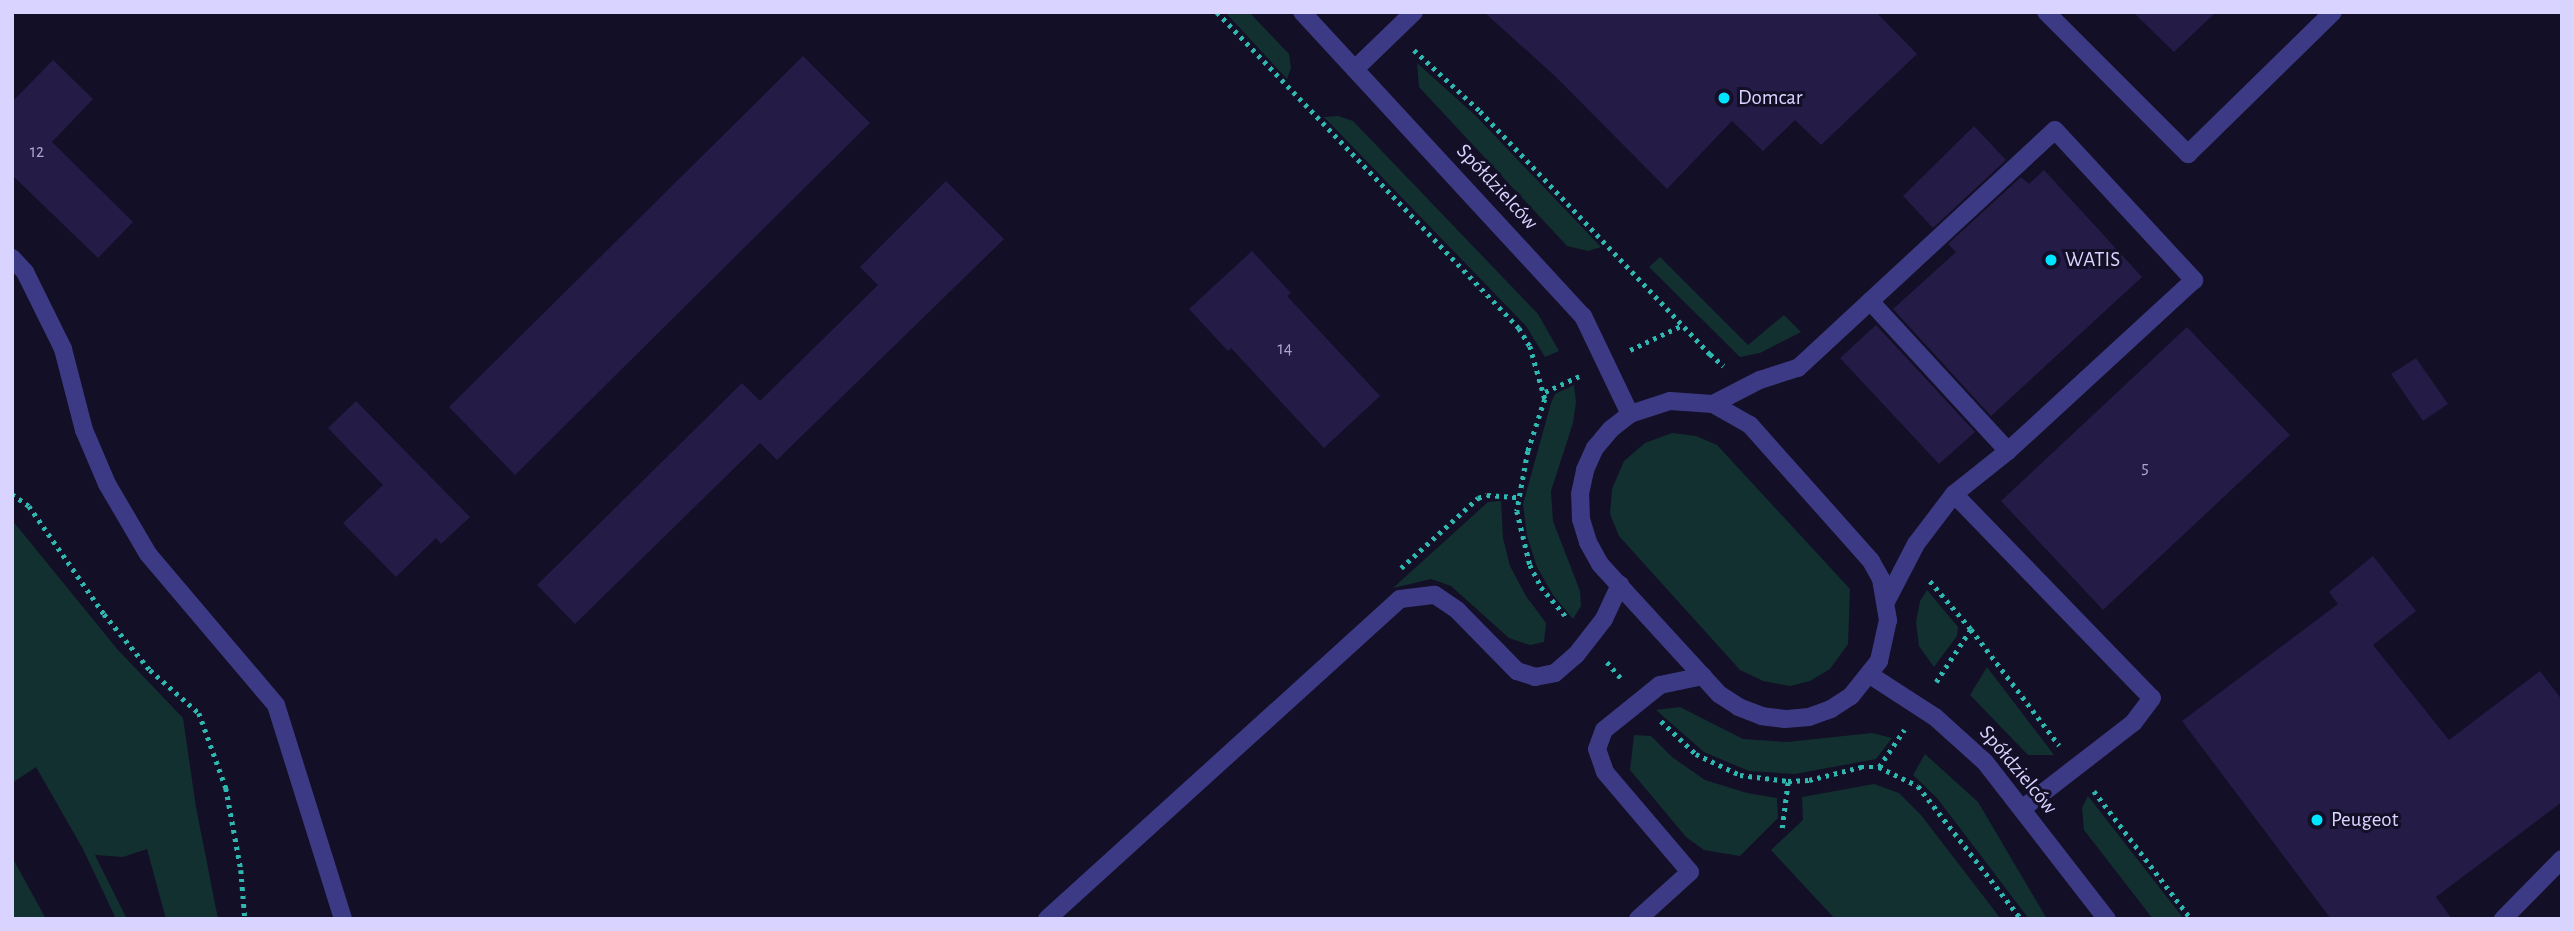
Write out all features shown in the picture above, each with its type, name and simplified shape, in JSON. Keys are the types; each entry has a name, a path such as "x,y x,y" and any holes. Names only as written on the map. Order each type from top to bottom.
{"street":[{"name":"Spółdzielców","path":"1302,12 1583,316 1630,414"},
{"path":"1355,69 1414,12"},
{"path":"2046,12 2189,154 2333,12"},
{"path":"1713,404 1760,380 1798,368 2055,130 2194,280 2008,451 1954,494 1916,544 1887,600 1885,642 1870,675 1851,696 1831,709 1809,717 1785,719 1762,716 1739,707 1719,694 1600,564 1588,542 1581,519 1580,494 1585,470 1595,448 1611,429 1630,414 1670,401 1713,404 1750,425 1871,561 1887,600"},
{"path":"12,258 24,272 63,349 84,430 107,484 148,555 276,705 343,919"},
{"path":"1870,301 2008,451"},
{"path":"1954,494 2152,698 2133,723 2023,808"},
{"path":"1047,919 1400,599 1435,595 1457,610 1517,671 1535,677 1555,673 1576,655 1604,619 1620,585"},
{"name":"Spółdzielców","path":"1870,675 1960,736 2023,808 2107,919"},
{"path":"1638,919 1690,872 1605,772 1598,749 1604,730 1660,685 1703,676"},
{"path":"2503,919 2562,859"}],"path":[{"path":"12,494 29,506 104,614 150,670 199,713 226,788 241,870 244,919"},
{"path":"1396,573 1478,498 1487,495 1518,497"},
{"path":"1782,828 1788,781"}],"green space":[{"path":"1225,12 1249,12 1289,54 1291,68 1287,79"},
{"path":"1417,63 1476,116 1601,247 1588,251 1567,246 1419,87"},
{"path":"1338,116 1353,121 1538,314 1559,351 1545,357 1526,326 1324,117"},
{"path":"1660,257 1748,345 1784,315 1801,332 1760,353 1740,357 1649,267"},
{"path":"1574,385 1576,402 1573,423 1551,491 1553,521 1580,591 1581,606 1573,619 1553,595 1537,567 1527,536 1523,504 1551,403 1555,394"},
{"path":"1672,433 1696,436 1717,445 1850,589 1848,644 1830,669 1810,681 1790,686 1763,681 1740,670 1619,536 1610,514 1612,489 1624,461 1645,443"},
{"path":"1501,501 1503,538 1510,566 1526,596 1546,623 1544,642 1530,645 1509,638 1451,586 1431,579 1393,588 1488,502"},
{"path":"12,520 118,650 183,718 196,807 218,919 166,919 147,849 123,857 95,855 127,919 116,919 83,849 36,767 12,783"},
{"path":"1927,590 1958,627 1957,636 1934,667 1919,646 1916,622 1920,601"},
{"path":"1987,667 2054,755 2028,755 1970,695"},
{"path":"1680,707 1743,739 1787,742 1872,733 1892,738 1876,759 1795,774 1749,771 1704,752 1656,710"},
{"path":"1634,735 1651,736 1672,757 1705,780 1747,793 1777,798 1778,818 1740,856 1704,850 1686,837 1630,770"},
{"path":"1925,754 1978,802 2047,919 2029,919 1937,798 1913,775"},
{"path":"1874,784 1899,793 1921,815 2001,919 1835,919 1771,850 1803,820 1802,797"},
{"path":"2088,796 2184,919 2153,919 2084,830 2082,808"},
{"path":"12,857 46,919 12,919"}],"building":[{"name":"Domcar","path":"1484,12 1876,12 1917,54 1821,145 1795,120 1763,151 1732,121 1667,189 1556,77"},
{"path":"2133,12 2216,12 2174,52"},
{"path":"803,56 870,123 515,475 449,407"},
{"path":"53,60 93,99 52,142 133,222 98,258 12,175 12,102"},
{"path":"1974,126 2006,160 1933,228 1903,196"},
{"path":"2044,170 2142,277 1991,416 1893,309 1956,252 1948,244 2021,177 2029,184"},
{"path":"946,181 1004,239 777,460 760,443 575,624 537,585 742,383 760,401 878,285 860,267"},
{"path":"1252,251 1291,293 1287,296 1380,396 1324,448 1231,348 1228,351 1189,309"},
{"path":"1876,325 1975,432 1939,464 1840,358"},
{"path":"2187,327 2290,435 2103,610 2001,501"},
{"path":"2416,358 2448,404 2423,421 2391,374"},
{"path":"356,401 470,517 441,544 436,538 396,577 343,523 383,485 328,428"},
{"path":"2373,556 2416,611 2373,645 2449,740 2540,671 2562,700 2562,802 2436,897 2452,919 2331,919 2182,721 2338,604 2329,592"}],"place":[{"name":"Domcar","path":"1724,98"},
{"name":"WATIS","path":"2051,260"},
{"name":"Peugeot","path":"2317,820"}]}
